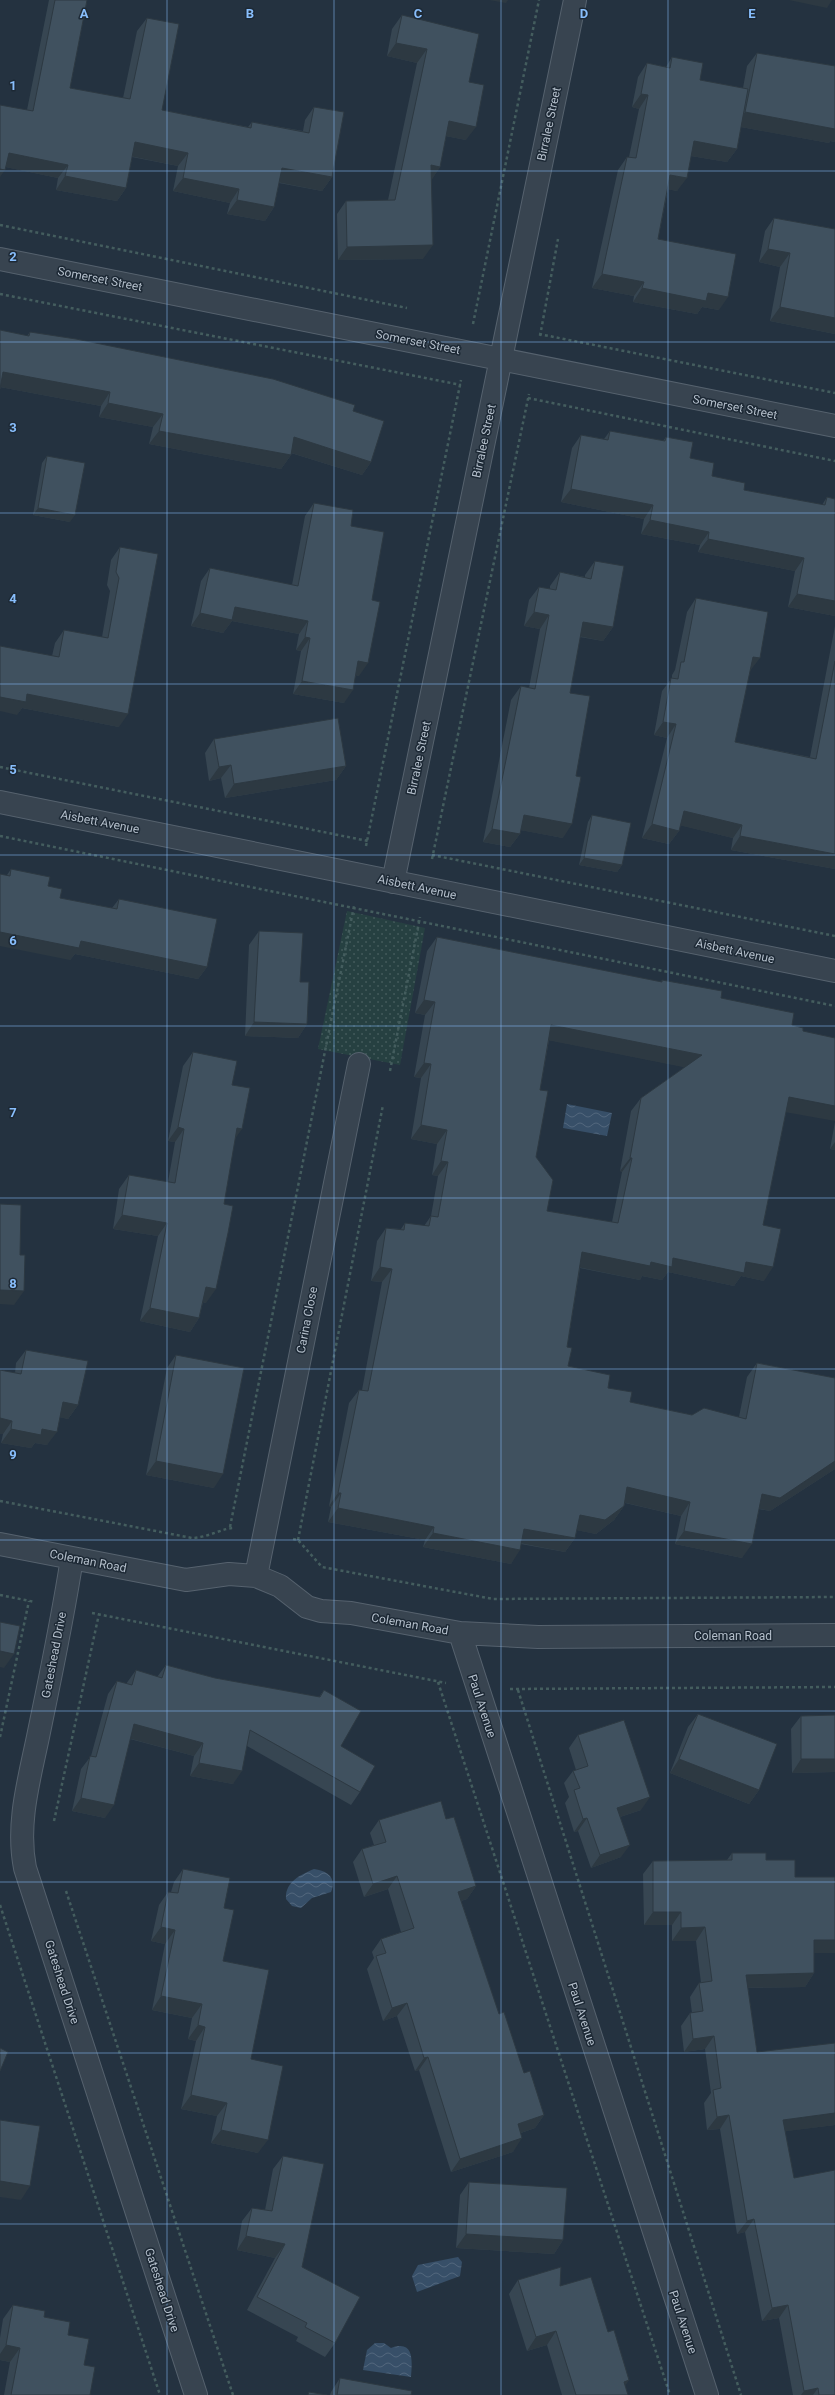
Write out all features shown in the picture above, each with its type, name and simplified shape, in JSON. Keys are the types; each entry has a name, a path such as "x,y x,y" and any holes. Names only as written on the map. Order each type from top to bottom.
{"street":[{"name":"Birralee Street","path":"394,882 574,0"},
{"name":"Somerset Street","path":"0,259 835,426"},
{"name":"Aisbett Avenue","path":"0,802 835,971"},
{"name":"Carina Close","path":"256,1576 359,1064"},
{"name":"Coleman Road","path":"0,1544 186,1580 229,1574 256,1576 280,1586 307,1607 321,1611 351,1613 460,1633 538,1637 835,1635"},
{"name":"Gateshead Drive","path":"72,1558 64,1608 22,1814 21,1849 24,1868 196,2395"},
{"name":"Paul Avenue","path":"460,1633 707,2395"}],"path":[{"path":"472,329 539,0"},
{"path":"0,225 412,309"},
{"path":"0,294 460,386 467,386"},
{"path":"466,320 482,323"},
{"path":"534,333 835,393"},
{"path":"365,852 462,379"},
{"path":"430,865 529,393"},
{"path":"521,397 835,461"},
{"path":"0,767 372,842"},
{"path":"0,836 835,1006"},
{"path":"426,853 835,936"},
{"path":"230,1527 354,902"},
{"path":"389,1077 421,911"},
{"path":"298,1540 384,1100"},
{"path":"0,1501 192,1538 209,1537 230,1527 238,1529"},
{"path":"286,1538 298,1540 322,1567 493,1599 835,1597"},
{"path":"0,1595 29,1601 0,1737"},
{"path":"54,1824 99,1614 438,1682 670,2395"},
{"path":"506,1689 835,1687"},
{"path":"518,1690 741,2395"},
{"path":"64,1884 233,2395"},
{"path":"0,1905 160,2395"}],"green space":[{"path":"347,911 425,928 400,1065 318,1049"}],"water":[{"path":"567,1104 612,1113 607,1136 563,1128"},
{"path":"314,1869 323,1871 330,1876 333,1883 331,1892 312,1898 301,1908 292,1906 286,1899 288,1888 294,1880"},
{"path":"458,2257 462,2262 460,2276 417,2292 412,2276 418,2265"},
{"path":"375,2343 384,2343 391,2348 399,2346 408,2349 412,2365 411,2377 363,2370 367,2350"}],"building":[{"path":"55,0 87,0 70,88 130,99 147,18 179,24 162,110 251,128 252,122 309,133 314,107 344,112 332,177 282,168 274,207 237,200 239,189 183,178 188,153 135,142 126,188 65,176 68,165 9,153 5,170 0,169 0,105 33,111"},
{"path":"402,15 479,34 469,82 484,85 476,127 449,121 440,167 431,165 433,245 347,247 346,201 395,200 427,49 396,43"},
{"path":"757,53 835,66 835,129 745,112"},
{"path":"672,57 703,63 700,80 748,89 737,149 694,141 687,178 670,175 658,239 736,254 728,297 708,293 706,301 642,288 644,282 602,274 627,157 636,158 648,95 641,94 647,63 670,68"},
{"path":"774,218 835,229 835,318 780,307 790,253 768,249"},
{"path":"0,330 29,336 30,332 76,339 273,379 355,405 353,411 384,421 371,462 294,437 291,455 159,431 163,414 108,403 110,392 3,372 0,389"},
{"path":"610,431 665,441 666,437 693,442 690,458 714,463 712,476 745,483 744,490 825,505 827,497 835,499 835,601 797,594 804,558 708,539 709,532 650,520 653,505 571,489 581,435 608,440"},
{"path":"47,456 85,463 75,515 38,508"},
{"path":"314,503 353,510 351,526 384,532 372,600 380,602 368,663 358,661 353,690 302,681 310,638 305,637 308,621 235,607 232,620 200,613 210,568 298,586"},
{"path":"120,547 158,554 128,714 27,694 26,702 0,697 0,646 59,657 64,630 108,638 119,578 116,572"},
{"path":"595,561 624,566 613,627 583,622 570,693 590,696 576,776 581,777 572,824 524,815 520,834 492,829 521,686 535,689 549,615 534,612 539,587 556,590 560,572 591,579"},
{"path":"696,598 768,612 760,658 753,657 735,742 816,759 835,661 835,854 740,836 742,825 684,811 679,831 652,824 676,724 663,722 671,678 678,679 681,662 684,662"},
{"path":"338,718 346,766 234,784 231,765 219,767 214,739"},
{"path":"592,815 631,823 622,865 584,858"},
{"path":"11,869 50,877 48,886 62,889 60,898 117,909 119,899 217,919 207,967 81,941 79,948 0,932 0,874 10,876"},
{"path":"259,931 303,933 300,982 309,982 307,1024 254,1022"},
{"path":"437,937 662,982 662,980 722,991 721,998 794,1013 792,1025 803,1028 803,1031 835,1038 835,1106 789,1097 763,1225 781,1229 773,1267 746,1262 744,1273 673,1258 672,1267 651,1262 650,1266 582,1252 567,1347 572,1348 568,1366 610,1375 608,1388 632,1392 630,1402 692,1415 704,1408 746,1419 757,1363 835,1378 835,1461 780,1498 762,1494 752,1544 684,1531 690,1502 627,1487 624,1506 605,1520 580,1515 575,1538 524,1529 520,1550 433,1533 434,1527 338,1508 341,1493 338,1493 359,1390 368,1391 392,1269 380,1267 386,1228 404,1230 405,1223 429,1226 431,1216 438,1217 448,1162 441,1161 447,1130 421,1125 431,1064 424,1063 435,1002 424,1000","holes":["551,1025 702,1055 641,1098 630,1158 632,1158 618,1223 547,1211 553,1180 536,1157 548,1091 540,1090"]},
{"path":"193,1052 237,1061 232,1085 250,1088 242,1129 237,1128 224,1204 233,1206 216,1289 206,1287 199,1318 150,1308 167,1223 122,1215 129,1175 175,1183 184,1129 178,1127"},
{"path":"0,1204 21,1205 20,1255 25,1255 24,1291 0,1290"},
{"path":"26,1350 88,1361 78,1405 63,1402 57,1432 42,1429 41,1435 11,1429 12,1421 0,1418 0,1370 21,1374"},
{"path":"176,1355 244,1368 223,1474 156,1461"},
{"path":"0,1622 20,1626 14,1654 0,1651"},
{"path":"166,1665 215,1678 320,1697 324,1690 361,1711 341,1746 375,1766 360,1792 250,1730 242,1771 199,1763 203,1743 134,1724 114,1805 81,1798 90,1756 96,1757 117,1681 132,1685 136,1670 162,1678"},
{"path":"698,1714 777,1744 759,1790 679,1759"},
{"path":"835,1715 835,1759 801,1759 801,1716"},
{"path":"624,1720 650,1797 617,1808 630,1845 600,1855 587,1818 583,1819 574,1790 580,1788 573,1771 588,1766 578,1735"},
{"path":"441,1801 446,1819 454,1817 476,1886 458,1892 499,2014 504,2012 524,2073 530,2071 544,2115 518,2124 522,2138 460,2159 428,2057 424,2058 407,2003 392,2008 376,1956 386,1953 381,1939 414,1928 397,1876 373,1884 362,1849 386,1842 379,1820"},
{"path":"732,1853 766,1853 766,1860 795,1860 795,1877 835,1877 835,1940 814,1940 814,1973 746,1975 757,2052 835,2043 835,2113 783,2120 794,2178 835,2170 835,2395 819,2395 818,2388 804,2391 788,2305 772,2308 754,2219 747,2221 729,2115 717,2117 713,2090 721,2088 714,2036 693,2039 690,2013 703,2011 699,1983 712,1981 705,1927 681,1928 681,1912 653,1912 653,1861 732,1860"},
{"path":"183,1869 230,1878 224,1908 234,1910 223,1961 269,1970 251,2059 283,2066 268,2140 221,2130 227,2103 191,2095 205,2027 198,2025 202,2004 161,1996 175,1930 161,1927 168,1892 178,1893"},
{"path":"0,2048 8,2052 0,2071"},
{"path":"0,2120 40,2126 30,2186 0,2181"},
{"path":"283,2156 324,2164 302,2267 360,2297 335,2343 305,2327 307,2323 257,2297 285,2244 246,2236 252,2208 272,2211"},
{"path":"469,2182 567,2188 563,2240 466,2234"},
{"path":"561,2267 560,2286 591,2277 608,2332 614,2330 629,2380 624,2382 628,2395 576,2395 556,2331 536,2337 518,2280"},
{"path":"13,2305 45,2311 44,2317 70,2322 68,2335 89,2339 84,2365 95,2367 90,2395 11,2395 20,2348 6,2345"},
{"path":"340,2378 412,2391 411,2395 337,2395"},
{"path":"309,2392 327,2395 308,2395"}]}
